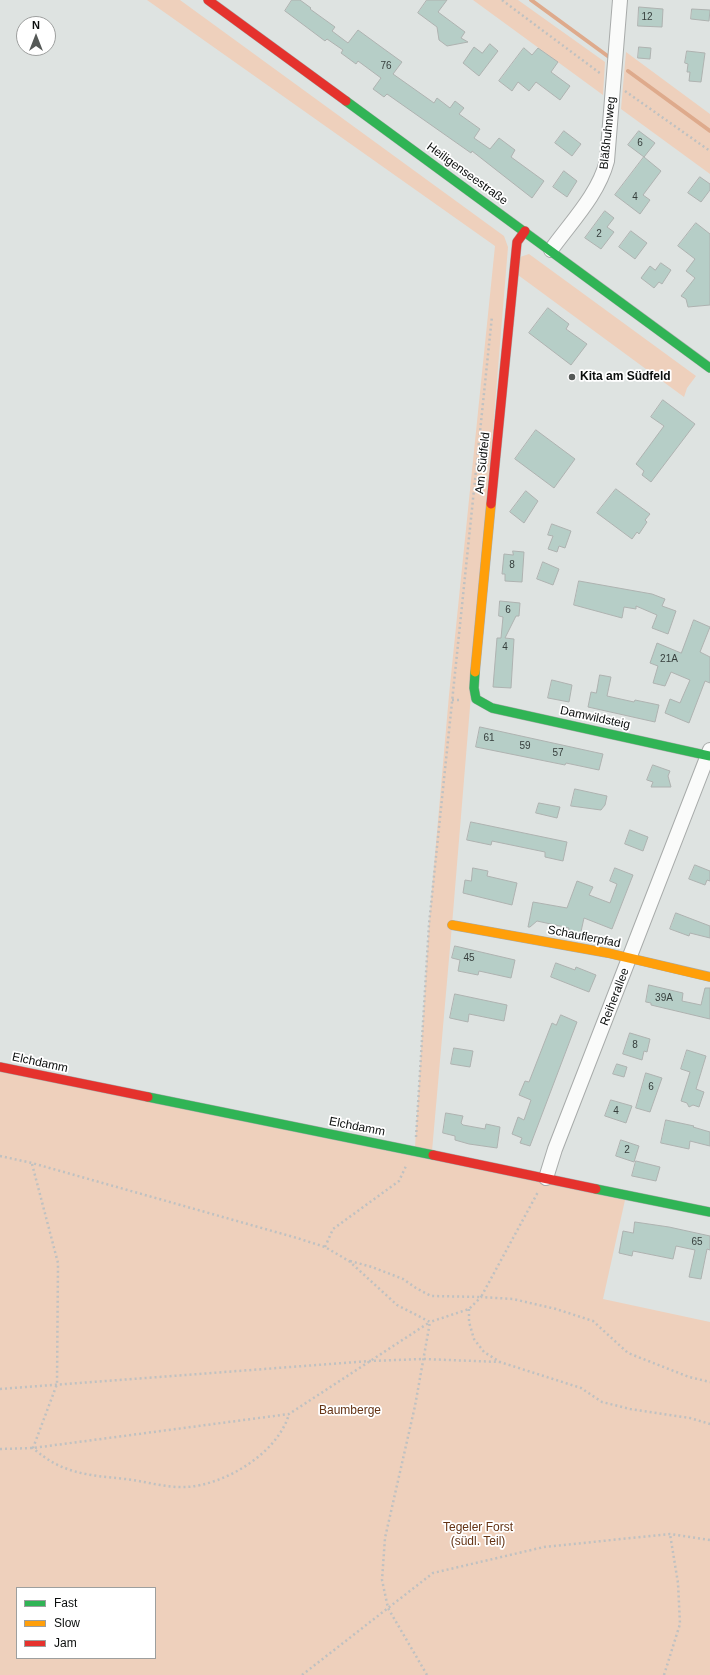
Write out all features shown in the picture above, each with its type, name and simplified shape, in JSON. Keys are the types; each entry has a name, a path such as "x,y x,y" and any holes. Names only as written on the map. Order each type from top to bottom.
{"street":[{"name":"Heiligenseestraße","path":"208,0 710,368"},
{"name":"Bläßhuhnweg","path":"551,250 589,199 602,178 607,161 620,0"},
{"name":"Am Südfeld","path":"476,699 474,688 516,242 525,231"},
{"name":"Damwildsteig","path":"476,699 498,710 709,754"},
{"name":"Reiherallee","path":"546,1178 555,1149 709,754"},
{"name":"Schauflerpfad","path":"452,925 630,958 710,978"},
{"name":"Elchdamm","path":"0,1067 710,1212"}],"path":[{"path":"324,1247 333,1229 399,1181 404,1174 412,1151 429,924 492,309"},
{"path":"0,1156 32,1163 324,1247 349,1261 397,1305 430,1322"},
{"path":"32,1163 58,1263 57,1384 32,1448"},
{"path":"0,1449 32,1448 289,1414 430,1322 470,1309 481,1297 546,1178"},
{"path":"349,1261 403,1278 431,1296 513,1299 556,1309 593,1322 628,1353 690,1377 710,1382"},
{"path":"470,1309 469,1322 474,1339 484,1352 500,1362 581,1388 602,1402 630,1409 690,1418 710,1424"},
{"path":"427,1675 388,1608 382,1580 385,1538 415,1406 430,1322"},
{"path":"0,1389 370,1361 424,1359 500,1362"},
{"path":"32,1448 45,1459 64,1469 89,1475 171,1486 185,1487 205,1485 225,1478 246,1466 266,1450 285,1426 289,1414"},
{"path":"664,1675 680,1624 678,1583 670,1534"},
{"path":"302,1675 434,1573 544,1547 670,1534 710,1540"}],"green space":[{"path":"147,0 180,0 504,236 508,247 432,1151 415,1147 429,924 449,695 495,246"},
{"path":"473,0 518,0 605,62 603,95"},
{"path":"626,52 710,114 710,174 621,109"},
{"path":"529,254 696,376 687,388 684,397 518,275 520,257"},
{"name":"Baumberge","path":"0,1070 625,1200 603,1299 710,1322 710,1675 0,1675"}],"building":[{"path":"292,0 300,0 311,8 310,9 335,27 332,31 348,43 358,30 402,62 393,74 434,103 437,98 450,108 455,101 464,108 459,114 480,129 474,138 490,149 499,138 515,150 511,157 544,181 532,198 472,151 471,153 387,94 384,97 373,89 381,78 358,61 356,64 341,53 343,50 327,39 325,41 285,11"},
{"path":"427,0 447,0 438,12 465,32 461,38 468,42 447,46 439,40 437,27 418,13"},
{"path":"639,7 663,9 662,27 638,26"},
{"path":"692,9 710,10 709,21 691,19"},
{"path":"490,44 498,51 479,76 463,63 474,47 482,53"},
{"path":"639,47 651,48 650,59 638,58"},
{"path":"524,48 532,55 538,48 558,62 551,72 570,86 560,100 536,82 529,91 518,82 512,91 499,81"},
{"path":"687,51 705,53 701,82 689,81 690,72 687,72 688,64 685,63"},
{"path":"564,131 581,144 572,156 555,143"},
{"path":"639,131 655,143 644,157 628,145"},
{"path":"644,157 661,171 643,195 650,200 640,214 615,195"},
{"path":"564,171 577,181 567,197 553,187"},
{"path":"700,177 710,184 710,190 701,202 688,193"},
{"path":"605,211 614,218 607,227 614,232 601,249 585,238"},
{"path":"696,223 710,234 710,305 688,307 686,299 681,296 695,278 686,271 695,259 678,246"},
{"path":"631,231 647,243 635,259 619,247"},
{"path":"661,263 671,270 662,284 659,282 654,288 641,278 650,266 655,270"},
{"path":"548,308 569,324 566,329 587,344 571,365 529,333"},
{"path":"663,400 695,424 651,482 642,475 644,471 636,464 664,426 651,417"},
{"path":"536,430 575,459 554,488 515,459"},
{"path":"616,489 650,514 645,520 647,522 639,534 637,532 632,539 597,513"},
{"path":"526,491 538,501 524,523 510,512"},
{"path":"552,524 571,531 565,548 559,546 557,552 548,549 553,536 548,535"},
{"path":"513,551 524,552 522,582 505,581 505,574 502,574 504,554 513,555"},
{"path":"543,562 559,569 553,585 537,579"},
{"path":"579,581 652,594 665,599 662,606 676,611 668,634 652,628 657,615 636,606 636,609 624,607 622,618 574,605"},
{"path":"500,601 520,603 519,616 516,616 505,638 514,639 511,688 493,687 497,638 501,638 503,617 499,616"},
{"path":"694,620 710,627 700,652 710,657 710,683 705,681 689,723 665,713 670,699 680,703 690,680 671,672 665,686 653,683 658,666 650,663 657,643 681,653"},
{"path":"600,675 611,677 607,696 634,702 635,700 659,705 655,722 588,707 591,692 596,693"},
{"path":"552,680 572,685 569,702 548,698"},
{"path":"480,727 603,754 599,770 566,763 565,765 476,747"},
{"path":"653,765 670,771 668,776 671,787 651,787 653,782 647,780"},
{"path":"575,789 607,796 605,805 601,810 571,806"},
{"path":"539,803 560,807 557,818 536,813"},
{"path":"471,822 567,842 563,861 545,857 545,852 492,841 491,845 467,840"},
{"path":"630,830 648,837 643,851 625,844"},
{"path":"695,865 710,871 710,881 707,880 705,885 689,879"},
{"path":"473,868 488,871 487,876 517,883 512,905 463,893 465,880 471,881"},
{"path":"615,868 633,875 612,929 584,918 580,936 567,934 569,928 537,921 528,927 533,902 567,908 577,881 593,887 589,895 610,903 617,884 610,881"},
{"path":"676,913 710,926 710,938 690,933 689,936 670,929"},
{"path":"455,946 515,960 511,978 479,971 478,975 458,971 460,960 452,958"},
{"path":"556,963 575,970 576,967 596,975 589,992 551,977"},
{"path":"649,985 683,993 682,1001 701,1005 705,988 710,988 710,1019 651,1005 651,1003 646,1002"},
{"path":"455,994 507,1005 504,1021 469,1014 468,1022 450,1018"},
{"path":"561,1015 577,1022 530,1146 520,1143 522,1138 512,1134 518,1117 524,1120 531,1100 519,1095 525,1081 529,1082 552,1023 556,1025"},
{"path":"630,1033 650,1039 647,1052 644,1051 642,1060 623,1054"},
{"path":"454,1048 473,1051 470,1067 451,1064"},
{"path":"687,1050 706,1056 696,1089 704,1092 699,1107 693,1105 689,1107 687,1103 681,1101 690,1072 681,1069"},
{"path":"617,1064 627,1067 624,1077 613,1074"},
{"path":"646,1073 662,1078 650,1112 636,1108"},
{"path":"611,1100 632,1106 626,1123 605,1116"},
{"path":"446,1113 463,1116 461,1123 463,1125 485,1129 486,1124 500,1127 497,1148 469,1144 455,1140 455,1136 443,1133"},
{"path":"666,1120 694,1126 693,1127 710,1132 710,1146 690,1141 689,1149 661,1143"},
{"path":"621,1140 639,1146 634,1162 616,1156"},
{"path":"636,1161 660,1167 656,1181 632,1176"},
{"path":"635,1222 669,1227 710,1236 710,1250 707,1249 701,1279 689,1277 695,1250 676,1246 673,1259 633,1251 632,1256 619,1253 623,1231 633,1233"}],"waterway":[{"path":"531,0 609,57"},
{"path":"628,71 710,131"}],"traffic: fast":[{"path":"346,101 710,368"},
{"path":"475,672 474,688 476,699 492,708 710,756"},
{"path":"148,1097 433,1155"},
{"path":"596,1189 710,1212"}],"traffic: slow":[{"path":"475,672 491,504"},
{"path":"452,925 608,953 710,977"}],"traffic: jam":[{"path":"208,0 346,101"},
{"path":"491,504 517,242 525,231"},
{"path":"0,1067 148,1097"},
{"path":"433,1155 596,1189"}],"place":[{"name":"Kita am Südfeld","path":"572,377"}],"park label":[{"name":"Tegeler Forst (südl. Teil)","path":"478,1535"}]}
